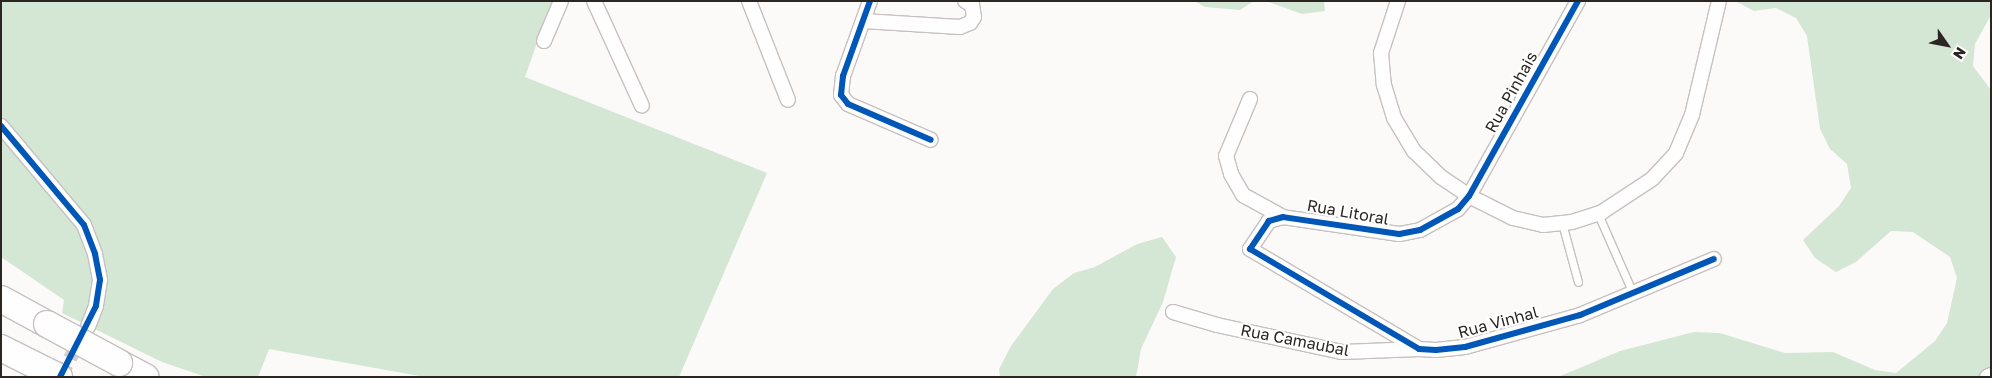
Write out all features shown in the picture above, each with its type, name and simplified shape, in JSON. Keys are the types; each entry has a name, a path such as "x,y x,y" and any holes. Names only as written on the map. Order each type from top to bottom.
{"highway":[{"path":"1,299 145,377"},
{"path":"1,348 58,377"}],"street":[{"path":"544,41 561,1"},
{"path":"594,1 642,106"},
{"path":"749,1 788,100"},
{"path":"870,1 843,76 841,95 848,104 931,140"},
{"path":"863,21 960,27 970,23 974,17 972,5 965,1"},
{"name":"Rua Pinhais","path":"1469,196 1578,1"},
{"path":"1396,6 1381,53 1384,85 1394,118 1414,151 1441,177 1469,196 1513,218 1543,225 1562,223 1598,214 1652,179 1676,153 1692,116 1719,1"},
{"path":"1250,99 1226,156 1231,174 1243,195 1283,217"},
{"path":"1,126 84,225 95,254 100,280 96,306 88,327"},
{"name":"Rua Litoral","path":"1419,349 1253,254 1252,243 1269,221 1283,217 1399,234 1443,220 1469,196"},
{"name":"Rua Vinhal","path":"1419,349 1465,347 1580,315 1632,291 1714,259"},
{"name":"Rua Camaubal","path":"1172,312 1217,325 1342,352 1419,349"},
{"path":"1987,377 1991,375"}],"lane":[{"path":"1598,214 1632,291"},
{"path":"1562,223 1578,282"}],"green space":[{"path":"1,1 552,1 525,77 767,173 679,377 425,377 269,349 258,377 206,377 162,362 62,313 64,300 1,257"},
{"path":"1194,1 1254,1 1240,10 1205,7"},
{"path":"1266,1 1324,1 1325,11 1302,14"},
{"path":"1735,1 1991,1 1991,15 1975,44 1973,66 1991,90 1991,377 1558,377 1620,351 1694,332 1720,333 1785,353 1833,352 1875,370 1896,373 1935,341 1947,323 1957,278 1950,257 1913,232 1891,231 1856,262 1836,272 1815,258 1803,240 1839,206 1851,188 1847,164 1830,149 1820,129 1807,36 1796,18 1776,8 1754,11"},
{"path":"1162,237 1176,257 1163,302 1141,349 1136,377 1000,377 999,369 1011,346 1053,289 1074,273 1095,267 1137,244"}],"tunnel":[{"path":"60,377 81,338"}],"cycle path":[{"path":"870,1 843,76 841,95 848,104 931,140"},
{"path":"1578,1 1469,196 1458,209 1420,230 1399,234 1283,217 1269,221 1250,249 1419,349 1436,350 1465,347 1580,315 1714,259"},
{"path":"1,126 84,225 95,254 100,280 96,306 60,377"}]}
